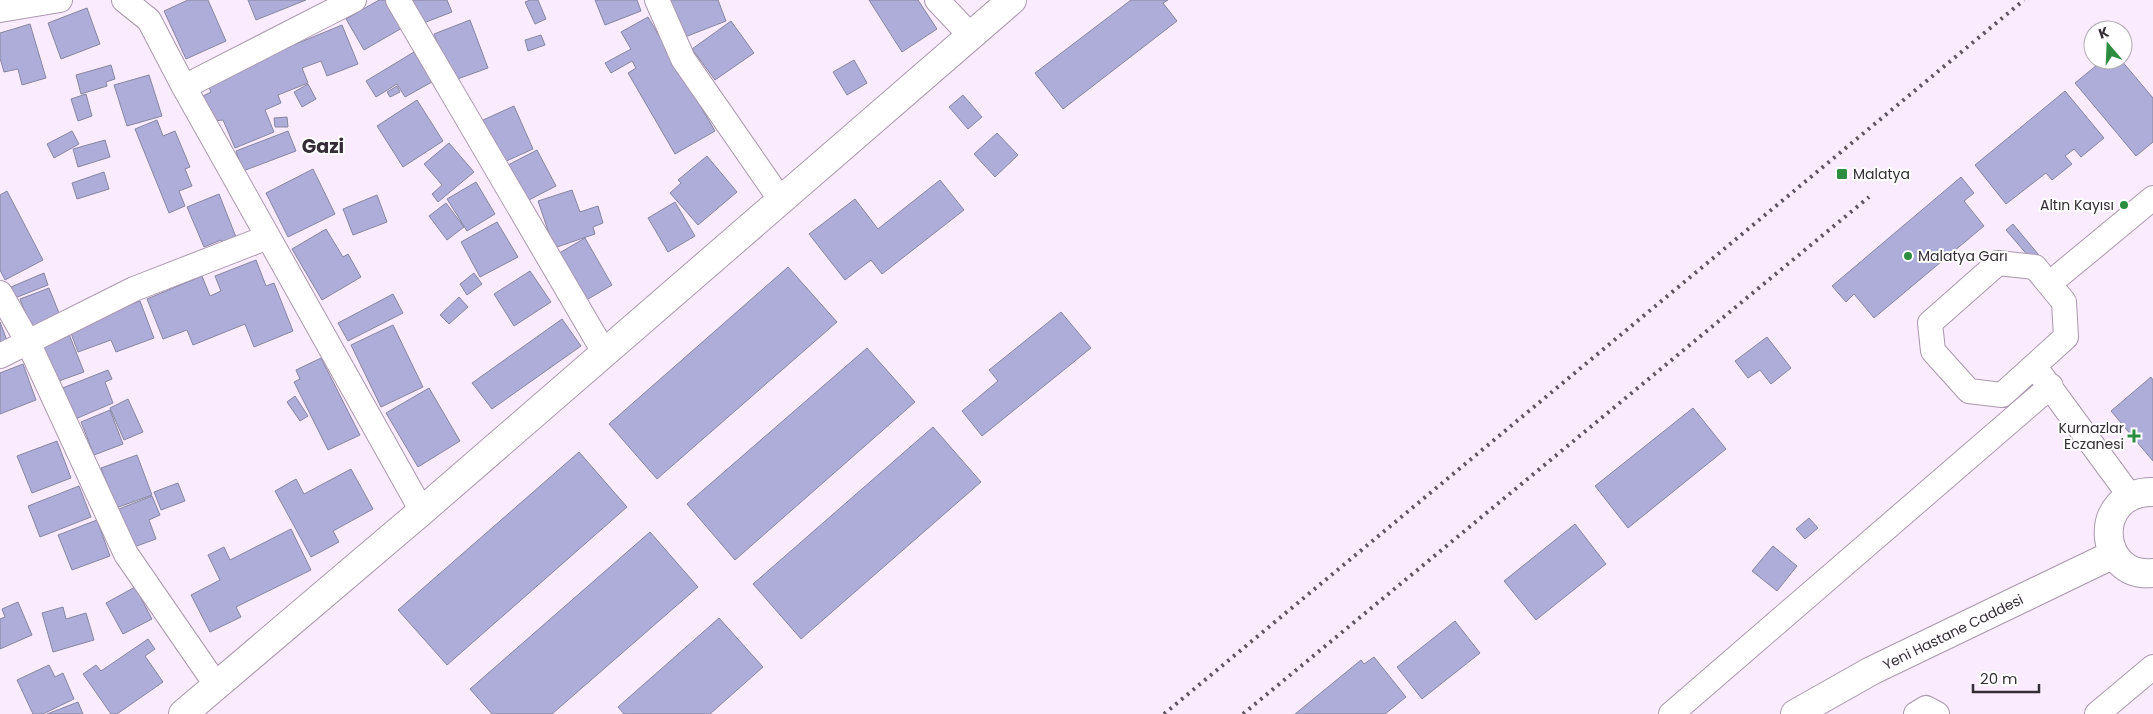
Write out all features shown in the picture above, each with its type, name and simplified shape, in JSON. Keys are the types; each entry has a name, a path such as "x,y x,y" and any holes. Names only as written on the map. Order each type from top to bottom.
{"street":[{"path":"0,10 60,0"},
{"path":"184,87 354,0"},
{"path":"398,0 604,352"},
{"path":"657,0 683,59 780,200"},
{"path":"937,0 970,35"},
{"path":"183,714 422,512 604,352 1012,0"},
{"path":"129,1 149,20 184,87 422,512"},
{"path":"2049,284 2153,198"},
{"path":"0,356 134,289 268,237"},
{"path":"1998,263 2035,267 2049,284 2064,302 2066,337 2002,395 1969,391 1933,351 1930,322 1998,263"},
{"path":"0,292 28,342 126,554 217,686"},
{"path":"2033,367 2141,494 2119,504 2109,522 2109,542 2114,554 2122,564 2134,571 2153,573"},
{"path":"1671,714 2051,386"},
{"name":"Yeni Hastane Caddesi","path":"1795,714 1871,671 2114,554"},
{"path":"2097,714 2153,667"},
{"path":"1916,714 1926,708 1937,714"}],"building":[{"path":"188,0 208,0 226,41 186,59 164,11"},
{"path":"248,0 306,0 256,20"},
{"path":"379,0 386,0 402,28 364,50 346,19"},
{"path":"412,0 447,0 452,12 421,24"},
{"path":"538,0 546,19 535,24 525,2"},
{"path":"595,0 637,0 641,11 605,25"},
{"path":"670,0 718,0 726,21 685,37"},
{"path":"869,0 918,0 937,29 902,52"},
{"path":"1131,0 1168,0 1163,3 1177,21 1063,109 1035,73"},
{"path":"87,8 100,44 61,59 48,23"},
{"path":"648,17 715,131 675,154 628,73 636,68 632,61 611,73 605,63 631,49 621,32"},
{"path":"470,20 488,68 452,81 434,34"},
{"path":"731,21 754,53 715,80 692,49"},
{"path":"30,24 46,78 22,85 18,69 4,72 0,58 0,33"},
{"path":"342,25 358,64 327,76 321,61 302,68 308,83 278,95 281,103 265,110 274,132 235,148 223,120 214,121 201,97 211,92 206,81"},
{"path":"541,35 545,45 528,51 525,40"},
{"path":"414,52 432,82 405,97 397,84 376,97 366,81"},
{"path":"854,60 867,83 847,95 833,72"},
{"path":"111,65 115,79 106,82 107,86 81,94 76,75"},
{"path":"2091,70 2129,70 2153,98 2153,142 2136,156 2075,83"},
{"path":"149,75 162,116 127,126 114,85"},
{"path":"308,84 316,99 302,107 294,92"},
{"path":"397,86 400,92 390,97 387,92"},
{"path":"2065,91 2104,138 2081,157 2074,149 2065,156 2072,164 2052,180 2046,173 2006,204 1975,165"},
{"path":"86,94 92,116 78,121 71,99"},
{"path":"963,95 982,117 968,129 949,107"},
{"path":"417,100 443,141 403,167 377,126"},
{"path":"514,106 533,149 502,163 483,120"},
{"path":"287,117 288,127 275,127 274,118"},
{"path":"157,120 163,136 175,131 190,167 185,169 192,186 179,191 185,206 169,213 135,129"},
{"path":"72,131 79,144 54,158 47,144"},
{"path":"288,131 296,151 243,171 236,151"},
{"path":"997,133 1018,155 995,177 974,154"},
{"path":"105,140 110,157 78,167 73,149"},
{"path":"449,143 474,172 438,202 432,194 442,185 424,164"},
{"path":"537,150 556,186 527,201 508,165"},
{"path":"707,156 737,192 698,225 670,193 681,183 678,180"},
{"path":"313,169 335,214 288,237 266,193"},
{"path":"104,172 109,189 77,199 72,183"},
{"name":"Malatya Garı","path":"1961,177 1974,193 1964,201 1984,226 1874,318 1854,294 1846,302 1832,286"},
{"path":"940,180 964,210 882,274 871,260 845,280 809,234 855,199 878,229"},
{"path":"476,182 495,214 467,231 447,199"},
{"path":"572,190 580,212 598,206 603,223 593,227 595,234 554,248 538,201"},
{"path":"7,191 43,260 5,280 0,270 0,195"},
{"path":"219,194 238,242 223,248 221,240 204,247 187,207"},
{"path":"377,195 387,222 353,235 343,209"},
{"path":"675,202 695,236 668,252 648,218"},
{"path":"446,203 464,227 447,240 429,216"},
{"path":"497,222 518,257 480,277 461,242"},
{"path":"2013,224 2048,266 2041,271 2006,230"},
{"path":"326,229 343,257 348,254 361,277 322,300 292,249"},
{"path":"585,238 612,285 583,302 556,255"},
{"path":"256,260 266,286 274,283 293,331 254,347 245,324 193,345 187,330 163,339 147,299 202,276 210,296 221,291 215,276"},
{"path":"788,267 837,322 657,479 609,424"},
{"path":"530,271 551,302 514,326 494,294"},
{"path":"44,273 48,285 15,298 11,287"},
{"path":"474,273 482,284 467,295 460,284"},
{"path":"49,288 61,318 31,329 20,299"},
{"path":"393,294 403,313 348,341 338,323"},
{"path":"459,297 468,307 449,324 440,315"},
{"path":"140,301 154,338 116,352 111,340 78,352 69,328"},
{"path":"1061,312 1091,348 982,436 962,411 998,381 989,370"},
{"path":"562,319 581,346 492,409 472,383"},
{"path":"0,322 8,343 0,346"},
{"path":"393,325 423,387 381,407 351,345"},
{"path":"69,334 84,372 56,382 42,344"},
{"path":"1767,337 1791,368 1771,384 1760,370 1748,378 1735,361"},
{"path":"867,348 915,402 735,560 687,504"},
{"path":"321,358 360,435 328,450 294,382 300,379 296,370"},
{"path":"23,364 36,400 0,414 0,373"},
{"path":"108,370 112,379 105,382 113,403 73,420 60,389"},
{"path":"2151,377 2153,380 2153,461 2111,411"},
{"path":"429,388 460,441 418,467 386,413"},
{"path":"295,396 308,416 300,421 287,402"},
{"path":"128,399 143,432 124,440 110,408"},
{"path":"1693,408 1726,449 1628,528 1595,486"},
{"path":"110,410 123,444 94,455 81,422"},
{"path":"933,427 981,482 801,639 753,584"},
{"path":"57,441 71,478 32,493 17,456"},
{"path":"579,452 627,507 447,665 398,610"},
{"path":"137,455 152,495 116,508 101,468"},
{"path":"351,469 373,509 333,531 339,542 311,557 275,491 296,479 304,494"},
{"path":"178,483 185,501 161,510 154,492"},
{"path":"79,486 91,517 40,537 28,506"},
{"path":"152,496 160,515 149,520 156,539 134,547 119,509"},
{"path":"1809,518 1818,528 1805,539 1796,529"},
{"path":"97,520 110,556 72,570 58,535"},
{"path":"1575,524 1606,564 1536,620 1504,581"},
{"path":"291,529 311,570 236,607 241,617 210,632 191,595 220,580 208,555 224,547 230,560"},
{"path":"650,532 698,587 552,714 492,714 470,689"},
{"path":"1773,546 1797,566 1777,591 1752,571"},
{"path":"135,587 152,619 123,634 106,603"},
{"path":"18,602 32,635 0,649 0,619 5,617 2,609"},
{"path":"63,607 66,619 86,613 94,640 53,652 42,613"},
{"path":"719,618 763,667 710,714 624,714 618,707"},
{"path":"1455,621 1480,653 1422,699 1397,667"},
{"path":"148,639 155,649 145,656 163,682 117,714 111,714 83,674 96,665 101,671"},
{"path":"1374,657 1406,697 1385,714 1295,714 1361,660 1364,664"},
{"path":"49,665 55,677 63,673 74,699 43,714 33,714 17,680"},
{"path":"78,702 83,714 47,714"}],"railway":[{"path":"1164,714 2024,0"},
{"path":"1243,714 1869,197"}],"place":[{"name":"Malatya","path":"1842,174"},
{"name":"Altın Kayısı","path":"2124,205"},
{"name":"Malatya Garı","path":"1908,256"},
{"name":"Kurnazlar Eczanesi","path":"2134,436"}],"district":[{"name":"Gazi","path":"323,146"}]}
